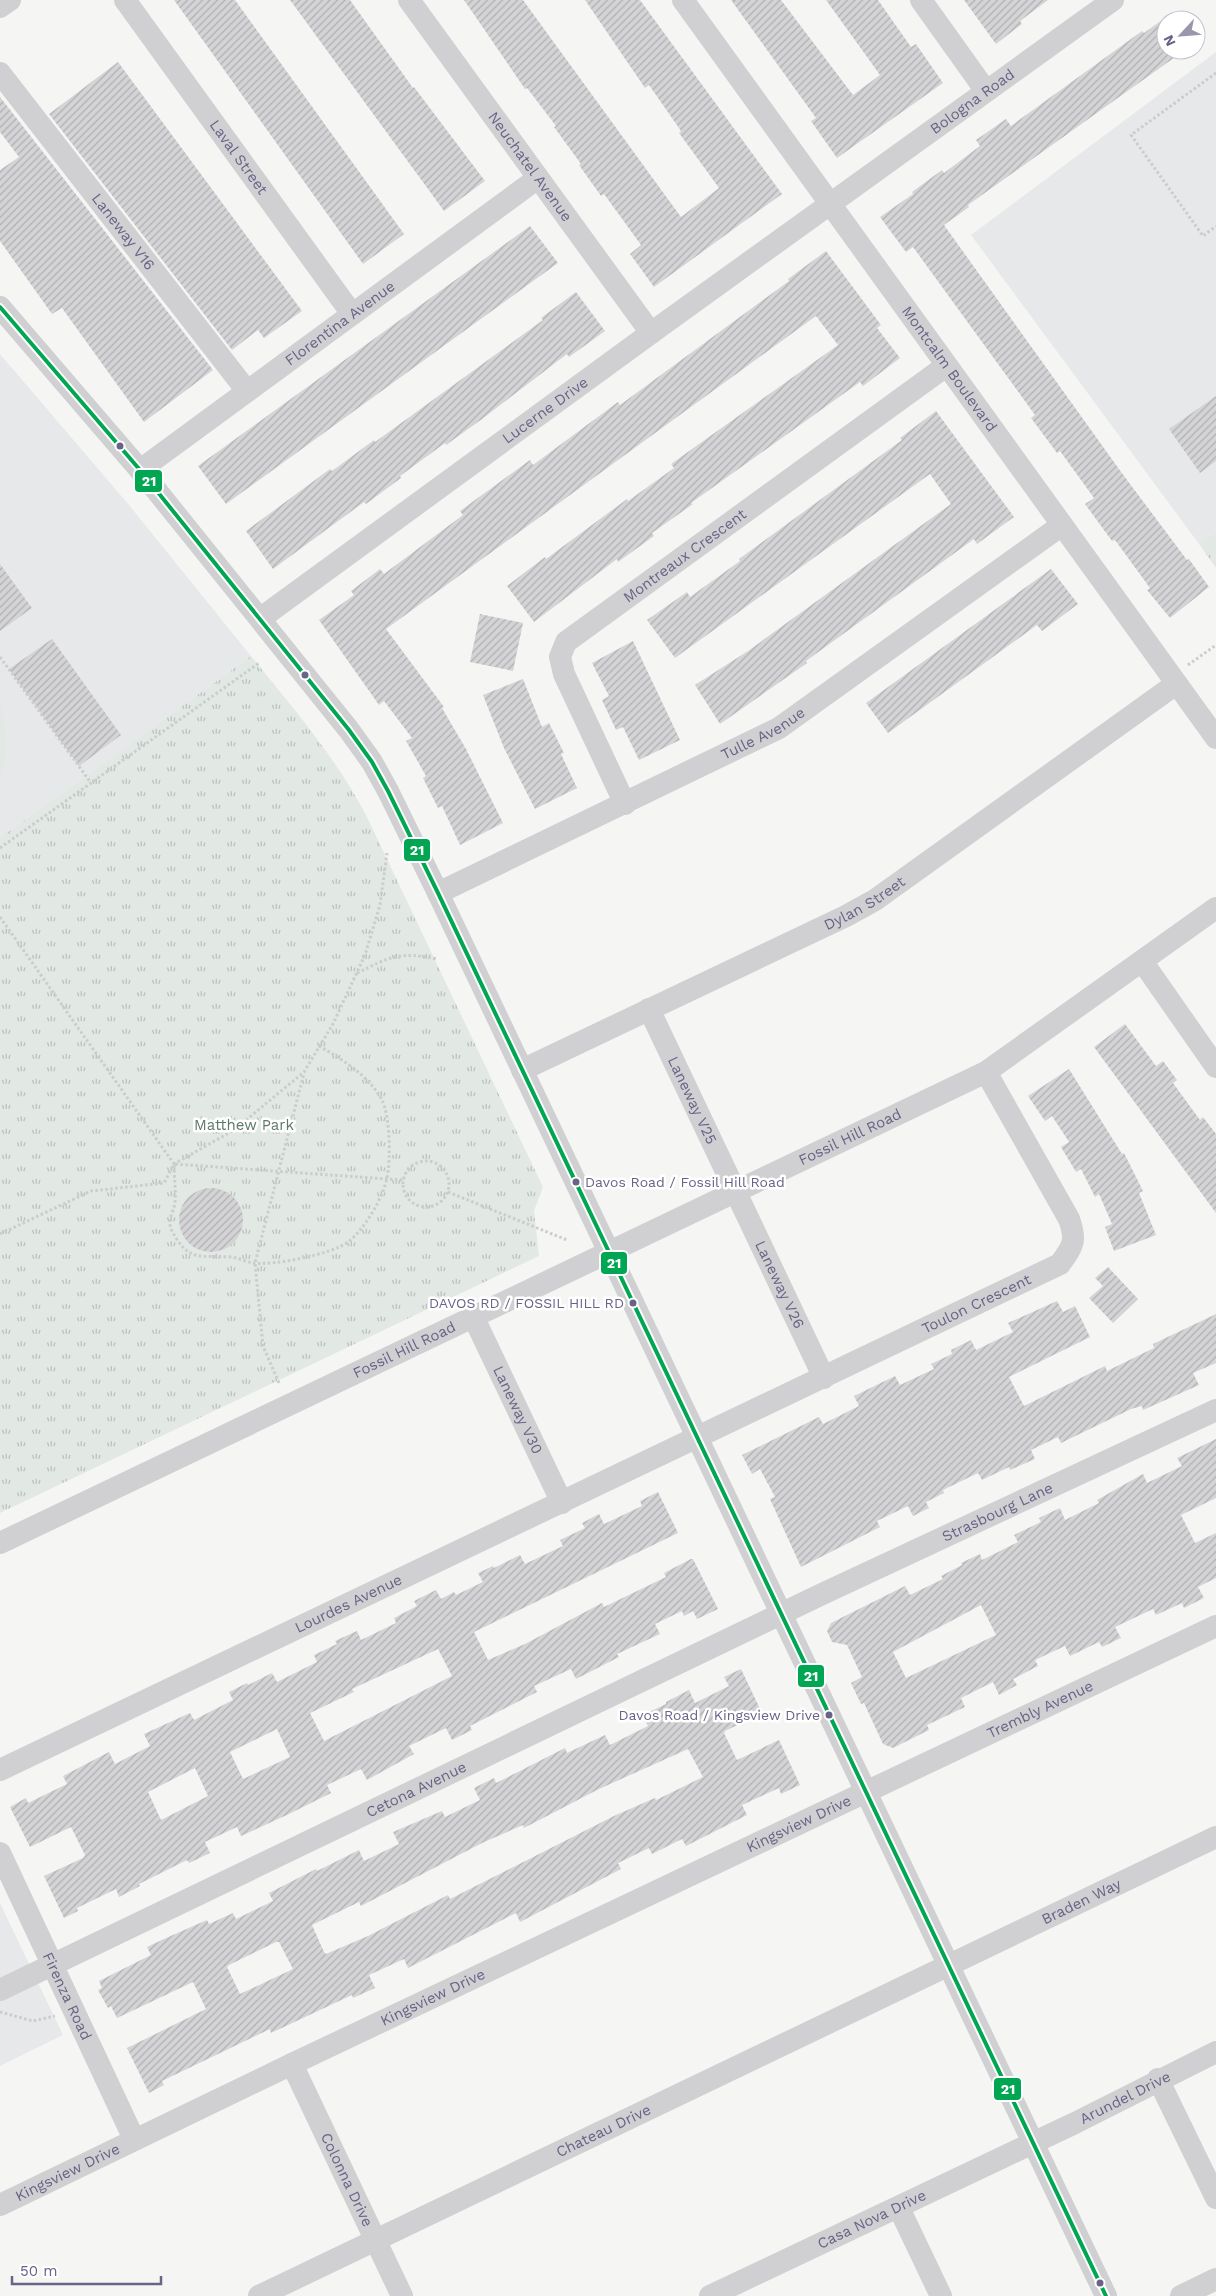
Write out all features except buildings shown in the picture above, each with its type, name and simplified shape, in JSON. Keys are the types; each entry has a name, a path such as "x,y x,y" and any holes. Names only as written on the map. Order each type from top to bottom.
{"street":[{"path":"0,6 10,0"},
{"name":"Laval Street","path":"125,0 352,314"},
{"name":"Neuchatel Avenue","path":"409,0 651,332"},
{"name":"Montcalm Boulevard","path":"682,0 1062,525 1181,675 1216,738"},
{"path":"921,0 986,91"},
{"name":"Bologna Road","path":"831,204 1113,0"},
{"name":"Laneway V16","path":"0,73 247,391"},
{"name":"Florentina Avenue","path":"140,470 538,178"},
{"name":"Lucerne Drive","path":"261,618 651,332 831,204"},
{"path":"0,307 140,470 261,618 372,762 438,893 1106,2296"},
{"name":"Montreaux Crescent","path":"625,804 564,674 560,657 566,642 946,366"},
{"name":"Tulle Avenue","path":"438,893 779,728 1062,525"},
{"name":"Dylan Street","path":"522,1070 846,916 875,900 1181,675"},
{"name":"Fossil Hill Road","path":"0,1543 986,1072 1216,908"},
{"path":"1142,962 1216,1067"},
{"name":"Laneway V25","path":"649,1009 736,1191"},
{"name":"Toulon Crescent","path":"697,1438 1060,1264 1072,1247 1074,1232 1069,1219 986,1072"},
{"name":"Laneway V26","path":"736,1191 824,1378"},
{"name":"Laneway V30","path":"473,1316 562,1503"},
{"name":"Strasbourg Lane","path":"780,1614 1216,1410"},
{"name":"Lourdes Avenue","path":"0,1770 697,1438"},
{"name":"Cetona Avenue","path":"0,1990 780,1614"},
{"name":"Trembly Avenue","path":"866,1791 1216,1626"},
{"name":"Kingsview Drive","path":"0,2205 134,2139 567,1935 866,1791"},
{"name":"Braden Way","path":"949,1966 1216,1837"},
{"name":"Firenza Road","path":"0,1853 134,2139"},
{"name":"Chateau Drive","path":"259,2296 949,1966"},
{"name":"Arundel Drive","path":"1034,2143 1158,2079 1216,2052"},
{"name":"Colonna Drive","path":"292,2064 402,2296"},
{"path":"1158,2079 1216,2198"},
{"name":"Casa Nova Drive","path":"710,2296 1034,2143"},
{"path":"898,2208 941,2296"},
{"path":"1181,2296 1216,2279"}],"path":[{"path":"1216,73 1131,135 1203,236 1216,226"},
{"path":"1181,675 1216,644"},
{"path":"0,657 92,783"},
{"path":"0,848 259,663"},
{"path":"279,1383 263,1346 255,1263 304,1072 333,1024 365,955 380,905 387,853"},
{"path":"0,917 174,1164 175,1204 169,1217 171,1229 184,1251 206,1259 232,1257 255,1263 318,1256 348,1242 371,1216 387,1179 388,1123 382,1100 366,1080 342,1059 320,1046"},
{"path":"356,973 393,956 420,955 436,958"},
{"path":"0,1234 91,1191 164,1183 174,1164 234,1130 304,1072"},
{"path":"425,1161 434,1162 442,1166 447,1174 448,1192 444,1200 436,1205 428,1207 419,1206 411,1201 406,1194 404,1180 409,1168 416,1163 425,1161"},
{"path":"174,1164 404,1180"},
{"path":"448,1192 567,1240"},
{"path":"0,2012 33,2021 57,2016"}],"shaded area":[{"path":"1216,52 1216,532 1199,544 971,235"},
{"path":"0,354 129,505 251,656 0,838"},
{"path":"0,1903 63,2035 0,2066"}],"green space":[{"path":"1216,532 1216,568 1199,544"},
{"name":"Matthew Park","path":"251,656 327,752 366,815 543,1187 534,1211 539,1256 0,1513 0,838"},
{"path":"0,702 4,722 6,751 0,780"}],"transit line":[{"name":"21","path":"0,307 140,470 349,730 372,762 438,893 1106,2296"}],"place":[{"name":"Davos Road / Fossil Hill Road","path":"576,1182"},
{"name":"DAVOS RD / FOSSIL HILL RD","path":"633,1303"},
{"name":"Davos Road / Kingsview Drive","path":"829,1715"}]}
